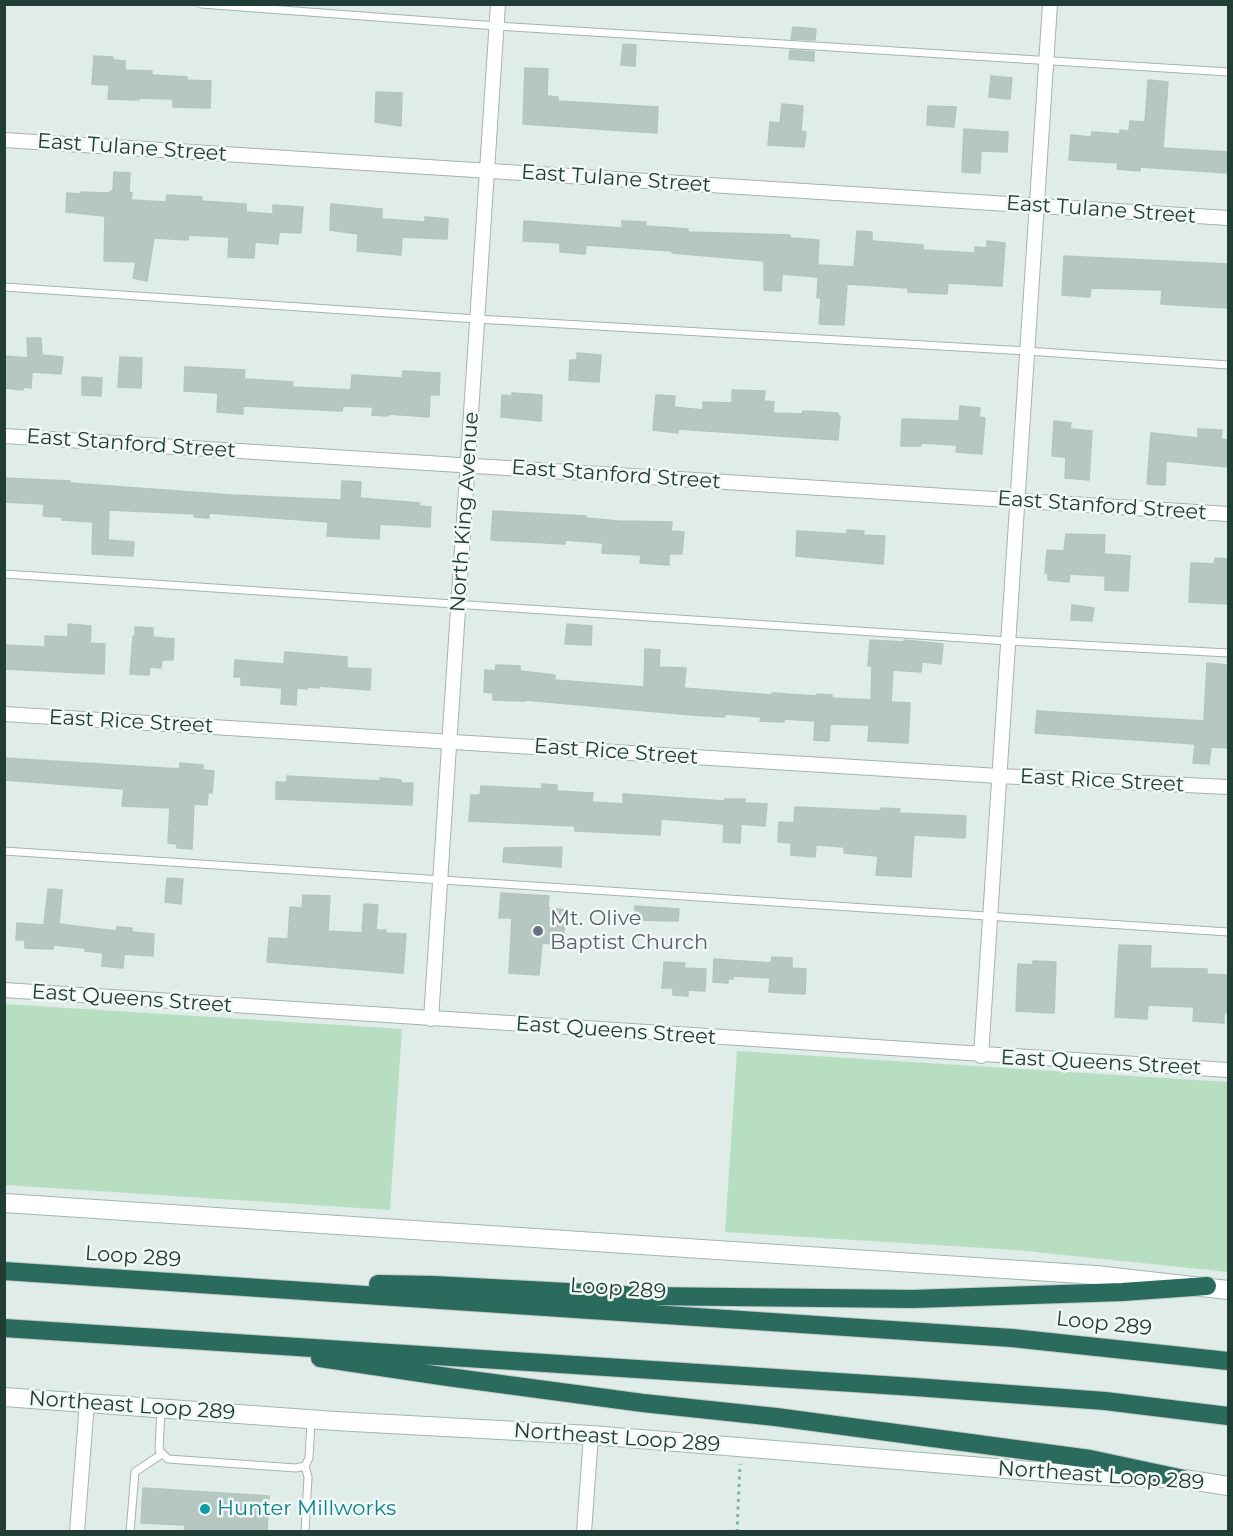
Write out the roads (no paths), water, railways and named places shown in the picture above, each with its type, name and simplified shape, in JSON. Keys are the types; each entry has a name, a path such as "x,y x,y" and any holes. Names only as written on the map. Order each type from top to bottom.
{"highway":[{"name":"Loop 289","path":"4,1271 1012,1338 1228,1360"},
{"path":"190,1283 434,1285 643,1296 913,1299 1122,1292 1207,1286"},
{"path":"4,1328 904,1386 1105,1401 1228,1416"},
{"path":"209,1341 448,1377 643,1403 776,1417 1090,1460 1184,1479"}],"main road":[{"path":"4,1203 1084,1274 1228,1290"},
{"name":"Northeast Loop 289","path":"4,1396 311,1419 591,1435 1081,1475 1184,1479 1228,1486"}],"street":[{"name":"North King Avenue","path":"431,1019 498,4"},
{"path":"981,1056 1050,4"},
{"name":"East Tulane Street","path":"4,140 1228,218"},
{"name":"East Stanford Street","path":"4,436 1228,514"},
{"name":"East Rice Street","path":"4,714 999,776 1228,786"},
{"name":"East Queens Street","path":"4,990 981,1056 1228,1070"},
{"path":"77,1532 87,1402"},
{"path":"584,1532 591,1435"}],"lane":[{"path":"201,4 497,26 1228,72"},
{"path":"4,287 477,319 1228,365"},
{"path":"4,574 1228,653"},
{"path":"4,851 1228,932"},
{"path":"161,1408 159,1450 168,1459 296,1468 305,1466"},
{"path":"305,1532 308,1477 305,1466 309,1458 311,1419"},
{"path":"130,1532 135,1472 162,1455"}],"place":[{"name":"Mt. Olive Baptist Church","path":"538,931"},
{"name":"Hunter Millworks","path":"205,1509"}]}
